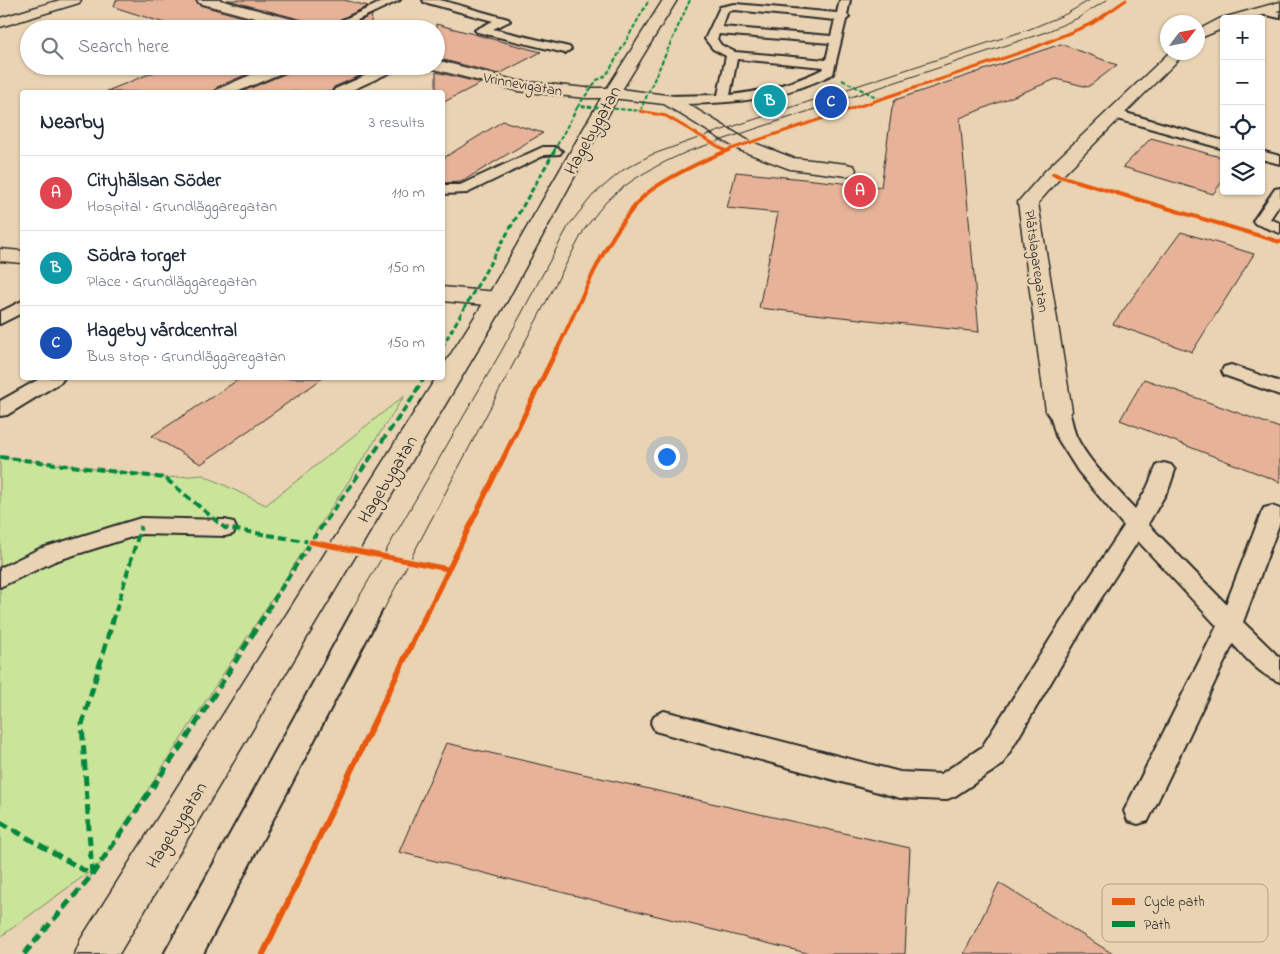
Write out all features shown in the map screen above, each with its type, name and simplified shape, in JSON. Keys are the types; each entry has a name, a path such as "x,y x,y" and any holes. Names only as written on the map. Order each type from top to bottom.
{"street":[{"path":"2,24 74,0"},
{"path":"204,0 279,20"},
{"name":"Hagebygatan","path":"96,954 497,299 612,93 670,0"},
{"path":"1247,15 1280,6"},
{"path":"1205,32 1220,24"},
{"name":"Plåtslagaregatan","path":"1059,412 1028,202 1053,174 1171,60"},
{"name":"Vrinnevigatan","path":"445,67 518,86 586,93 612,93 668,100"},
{"path":"229,90 264,75"},
{"path":"668,100 743,145 790,163 847,170"},
{"path":"0,255 20,257"},
{"path":"445,294 497,299"}],"lane":[{"path":"363,0 382,6"},
{"path":"349,20 395,0"},
{"path":"428,0 504,21 481,30 565,49"},
{"path":"668,100 723,100 772,94 813,81 828,71 831,64 837,40 842,6 735,7 724,9 711,39 717,47 732,55 831,64"},
{"path":"1261,11 1280,15"},
{"path":"714,30 837,40"},
{"path":"723,100 732,55"},
{"path":"344,90 378,75"},
{"path":"1115,114 1220,144"},
{"path":"445,188 462,190 543,151 555,151"},
{"path":"1265,156 1280,160"},
{"path":"1280,192 1260,221 1280,228"},
{"path":"0,319 20,307"},
{"path":"1231,371 1280,389"},
{"path":"0,410 51,380"},
{"path":"1059,412 1066,436 1085,466 1136,526 1265,661 1280,671"},
{"path":"664,722 900,785 945,787 992,756 1088,599 1136,526 1158,488 1164,470"},
{"path":"1138,811 1230,624 1272,514"},
{"path":"0,578 48,555 141,526 225,528"}],"green space":[{"path":"404,396 99,865 0,937 0,457 165,478 203,475 266,505"}],"building":[{"path":"116,0 195,0 199,5 254,20 155,20 114,7"},
{"path":"227,0 344,0 368,6 339,20 303,20"},
{"path":"372,15 371,20 362,20"},
{"path":"445,26 541,52 499,74 445,60"},
{"path":"1061,44 1117,65 1088,87 1056,79 960,118 979,332 759,308 778,213 727,208 736,172 881,187 892,108 895,100"},
{"path":"445,74 481,83 445,101 445,90 436,90 436,75"},
{"path":"147,75 245,75 217,87 215,90 109,90"},
{"path":"282,75 362,75 334,87 332,90 246,90"},
{"path":"503,121 543,133 461,182 445,183 445,157"},
{"path":"1151,138 1220,157 1220,184 1213,194 1123,167"},
{"path":"1181,232 1254,254 1192,352 1113,324"},
{"path":"1144,379 1280,428 1280,482 1120,420"},
{"path":"238,380 320,380 201,464 152,436"},
{"path":"446,743 910,848 905,954 811,954 399,852"},
{"path":"999,883 1113,954 964,954"}],"tram line":[{"path":"351,611 502,350 569,225 593,195 623,170 651,155 701,137 1030,29 1066,14 1090,0"},
{"path":"383,611 584,230 603,205 624,186 667,161 689,151 1046,32 1078,18 1107,0"},
{"path":"163,954 352,610"},
{"path":"204,954 383,610"}],"marked path":[{"path":"644,111 578,106 597,80 604,77 609,71 649,0"},
{"path":"640,111 690,0"},
{"path":"842,80 880,99"},
{"path":"445,342 549,161 578,106"},
{"path":"24,954 92,875 188,736 311,542 409,403 423,380"},
{"path":"0,457 165,478 225,528 311,542"},
{"path":"92,875 82,724 141,526"},
{"path":"0,822 92,875"}],"cycle path":[{"path":"263,954 448,569 614,234 643,197 662,183 726,151 1031,49 1093,23 1126,0"},
{"path":"640,111 666,116 726,151"},
{"path":"1053,174 1280,242"},
{"path":"311,542 448,569"}],"place":[{"name":"Södra torget","path":"770,101"},
{"name":"Hageby vårdcentral","path":"831,102"},
{"name":"Cityhälsan Söder","path":"860,191"}]}
